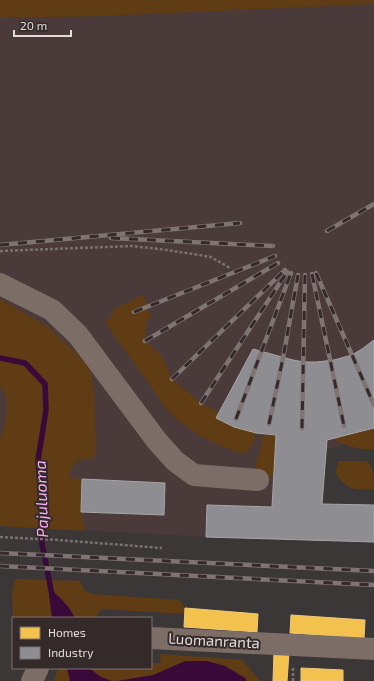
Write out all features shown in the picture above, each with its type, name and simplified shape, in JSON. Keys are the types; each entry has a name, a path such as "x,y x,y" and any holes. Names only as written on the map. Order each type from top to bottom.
{"street":[{"path":"0,284 52,310 78,335 157,441 175,461 194,475 258,480"},
{"name":"Luomanranta","path":"152,638 374,650"},
{"path":"32,681 38,669"}],"path":[{"path":"0,251 87,246 132,246 211,257 230,268"},
{"path":"0,537 162,548"}],"shaded area":[{"path":"0,0 374,0 374,4 109,16 0,18"},
{"path":"374,4 374,434 326,450 272,507 207,505 206,537 0,526 0,18 109,16"},
{"path":"143,295 151,318 146,322 145,341 161,355 172,379 201,403 219,413 217,418 234,427 256,433 252,445 244,454 220,446 208,440 183,425 173,416 164,406 105,323 116,308"},
{"path":"0,299 48,327 80,357 91,372 94,393 96,451 93,458 83,459 76,462 72,467 69,477 82,479 81,512 85,531 0,526 0,439 5,423 7,405 5,394 0,386"},
{"path":"374,428 374,449 352,447 332,438"},
{"path":"264,434 276,435 274,478 263,474 255,468"},
{"path":"338,461 367,461 373,474 374,489 357,489 348,487 336,474"},
{"path":"15,579 80,581 84,590 92,594 179,600 185,608 185,614 102,609 98,613 97,617 13,617 12,593"},
{"path":"50,589 64,602 74,617 52,617 49,595"},
{"path":"161,654 242,660 260,681 54,681 58,669 152,669 152,663 160,663"},
{"path":"185,661 207,661 225,666 245,678 247,681 117,681 153,675"},
{"path":"67,669 90,669 101,677 112,681 70,681"}],"building: Homes":[{"path":"185,608 258,614 257,632 184,627"},
{"path":"291,615 365,620 364,638 290,633"},
{"path":"274,652 289,653 287,681 273,681"},
{"path":"301,668 343,670 343,681 301,681"}],"building: Industry":[{"path":"374,340 374,428 327,440 322,504 374,505 374,542 206,537 207,505 272,507 276,435 256,433 234,427 216,418 253,349 293,360 317,362 334,360 352,355"},
{"path":"82,479 165,483 164,515 81,512"}],"waterway":[{"name":"Pajuluoma","path":"0,358 25,363 45,384 46,410 38,460 42,510 42,544 52,595"}],"railway":[{"path":"327,231 374,204"},
{"path":"0,245 240,223"},
{"path":"111,238 273,246"},
{"path":"134,312 275,256"},
{"path":"145,341 278,263"},
{"path":"172,379 285,270"},
{"path":"201,403 287,272"},
{"path":"236,419 291,273"},
{"path":"316,273 374,405"},
{"path":"312,274 344,426"},
{"path":"269,424 298,275"},
{"path":"302,428 305,275"},
{"path":"0,553 374,571"},
{"path":"0,566 374,585"}]}
